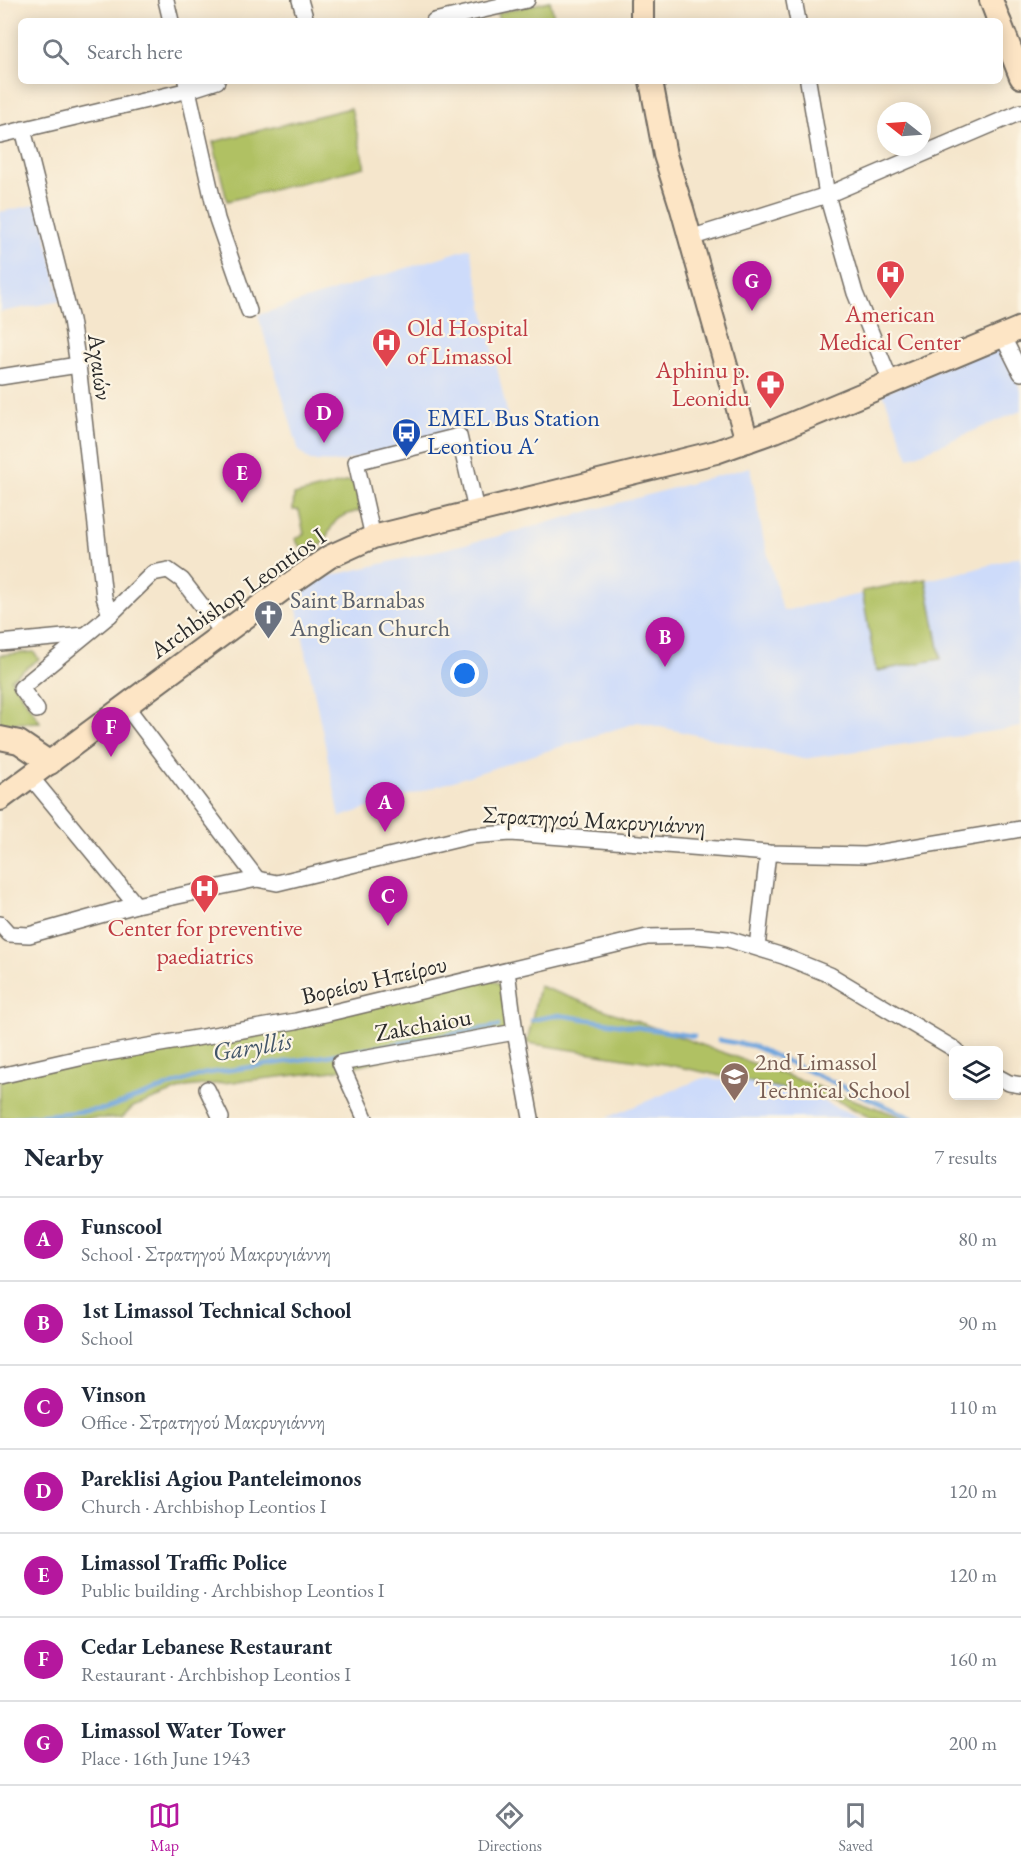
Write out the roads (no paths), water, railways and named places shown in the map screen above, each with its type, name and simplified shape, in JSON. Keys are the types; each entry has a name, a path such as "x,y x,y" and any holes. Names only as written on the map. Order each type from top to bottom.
{"main road":[{"path":"642,0 642,18"},
{"path":"991,0 998,18"},
{"path":"1003,30 1021,77"},
{"path":"652,84 665,154 747,441"},
{"name":"Archbishop Leontios I","path":"0,799 294,580 329,557 373,537 476,510 534,498 747,441 1012,333"},
{"path":"0,738 19,742 50,763"}],"street":[{"path":"166,0 170,18"},
{"path":"300,0 305,18"},
{"path":"447,18 527,0"},
{"path":"794,0 797,18"},
{"path":"808,84 827,195 855,293 891,382"},
{"path":"0,135 188,85 217,219 249,311"},
{"path":"690,238 827,195 1021,112"},
{"name":"Αχαιών","path":"23,129 69,312 78,365 104,597 110,615"},
{"path":"1012,333 1021,373"},
{"path":"0,377 78,365"},
{"path":"373,537 357,462 459,436 476,510"},
{"path":"37,710 21,688 110,615 153,573 168,570 182,580 223,633"},
{"path":"0,643 85,635"},
{"path":"126,705 257,879"},
{"path":"30,776 136,905"},
{"name":"Στρατηγού Μακρυγιάννη","path":"0,924 9,934 29,935 136,905 257,879 277,883 471,836 490,834 522,834 768,853 865,855 1021,829"},
{"path":"757,947 768,853"},
{"name":"Βορείου Ηπείρου","path":"0,1076 84,1057 296,1021 647,937 697,936 728,939 757,947 830,975 949,1046"},
{"path":"507,971 515,1032 531,1118"},
{"name":"Zakchaiou","path":"365,1118 340,1063 515,1032"},
{"path":"1003,1079 1021,1085"},
{"path":"207,1089 220,1118"}],"waterway":[{"name":"Garyllis","path":"532,1020 559,1015 694,1036"},
{"name":"Garyllis","path":"16,1118 105,1109 203,1074 333,1055 498,1026"},
{"name":"Garyllis","path":"719,1040 753,1046 912,1118"}],"place":[{"name":"American Medical Center","path":"890,300"},
{"name":"Limassol Water Tower","path":"752,311"},
{"name":"Old Hospital of Limassol","path":"386,368"},
{"name":"Aphinu p. Leonidu","path":"771,410"},
{"name":"Pareklisi Agiou Panteleimonos","path":"324,443"},
{"name":"EMEL Bus Station Leontiou A´","path":"406,458"},
{"name":"Limassol Traffic Police","path":"242,503"},
{"name":"Saint Barnabas Anglican Church","path":"269,640"},
{"name":"1st Limassol Technical School","path":"665,667"},
{"name":"Cedar Lebanese Restaurant","path":"111,757"},
{"name":"Funscool","path":"385,832"},
{"name":"Center for preventive paediatrics","path":"205,914"},
{"name":"Vinson","path":"388,926"},
{"name":"2nd Limassol Technical School","path":"734,1102"}]}
